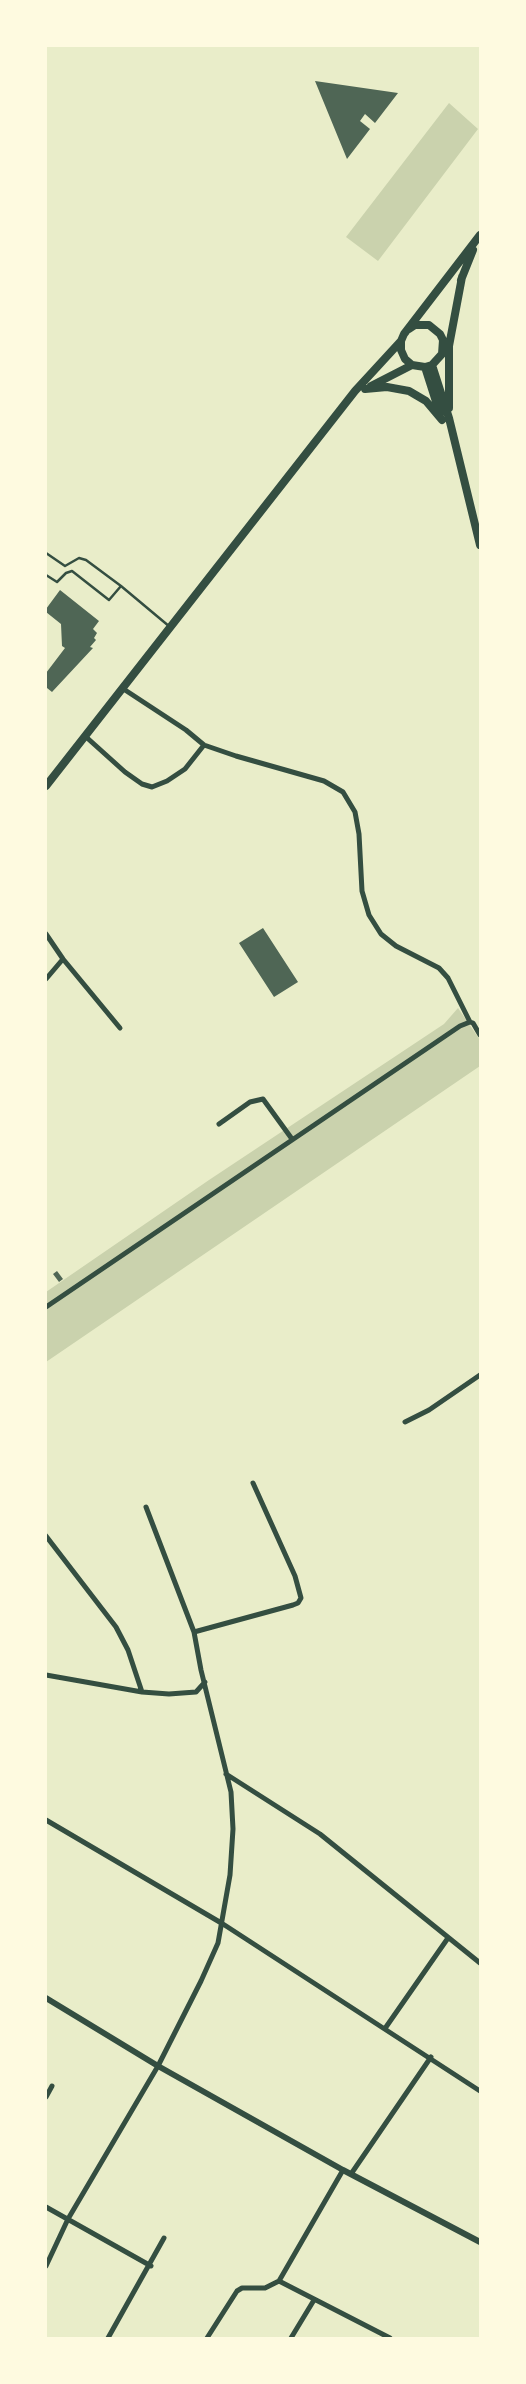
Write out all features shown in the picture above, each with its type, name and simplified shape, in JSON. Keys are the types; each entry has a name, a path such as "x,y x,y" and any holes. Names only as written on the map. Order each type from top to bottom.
{"main road":[{"path":"365,389 412,365 429,366 442,354 443,340 462,277 479,237"},
{"path":"46,786 355,391 401,341 479,237"},
{"path":"446,419 449,346 462,277"},
{"path":"409,329 429,326 435,329 443,340"},
{"path":"401,341 401,351 412,365"},
{"path":"429,366 481,545"},
{"path":"355,391 387,387 409,391 426,401 446,419"}],"street":[{"path":"122,688 204,745 236,757 324,781 343,792 355,812 362,891 369,915 388,940 439,968 448,978 470,1022 481,1035"},
{"path":"85,736 133,778 152,787 185,769 204,745"},
{"path":"46,934 63,959 120,1028"},
{"path":"46,979 63,959"},
{"path":"46,1307 448,1034 470,1022"},
{"path":"219,1124 250,1102 263,1099 292,1139"},
{"path":"405,1422 429,1410 481,1376"},
{"path":"194,1632 293,1605 301,1598 295,1576 253,1483"},
{"path":"46,2266 68,2218 159,2066 201,1981 218,1943 232,1865 231,1792 194,1632 146,1507"},
{"path":"46,1536 116,1627 128,1650 142,1692"},
{"path":"46,1675 142,1692 190,1693 196,1692 205,1682"},
{"path":"226,1774 320,1834 481,1963"},
{"path":"46,1820 223,1924 386,2027 481,2091"},
{"path":"386,2027 448,1938"},
{"path":"46,1997 159,2066 343,2170 481,2242"},
{"path":"351,2174 431,2057"},
{"path":"46,2097 52,2086"},
{"path":"207,2339 237,2291 248,2287 265,2288 279,2281 343,2170"},
{"path":"46,2207 151,2266"},
{"path":"108,2339 151,2266 164,2238"},
{"path":"279,2281 390,2339"},
{"path":"291,2339 314,2300"}],"lane":[{"path":"46,553 65,566 83,558 170,627"},
{"path":"46,575 57,582 65,573 72,571 109,600 121,586"}],"green space":[{"path":"449,103 478,129 378,261 346,237"},
{"path":"458,1008 480,1040 480,1066 46,1362 46,1292 444,1024"}],"building":[{"path":"315,81 398,93 375,123 365,114 360,121 370,129 347,159"},
{"path":"60,590 99,621 93,629 97,633 94,638 96,640 90,647 93,648 52,692 47,688 46,691 46,673 65,648 62,646 61,624 46,612 46,609"},
{"path":"263,928 298,982 274,997 239,943"},
{"path":"57,1271 63,1279 59,1282 53,1274"}]}
